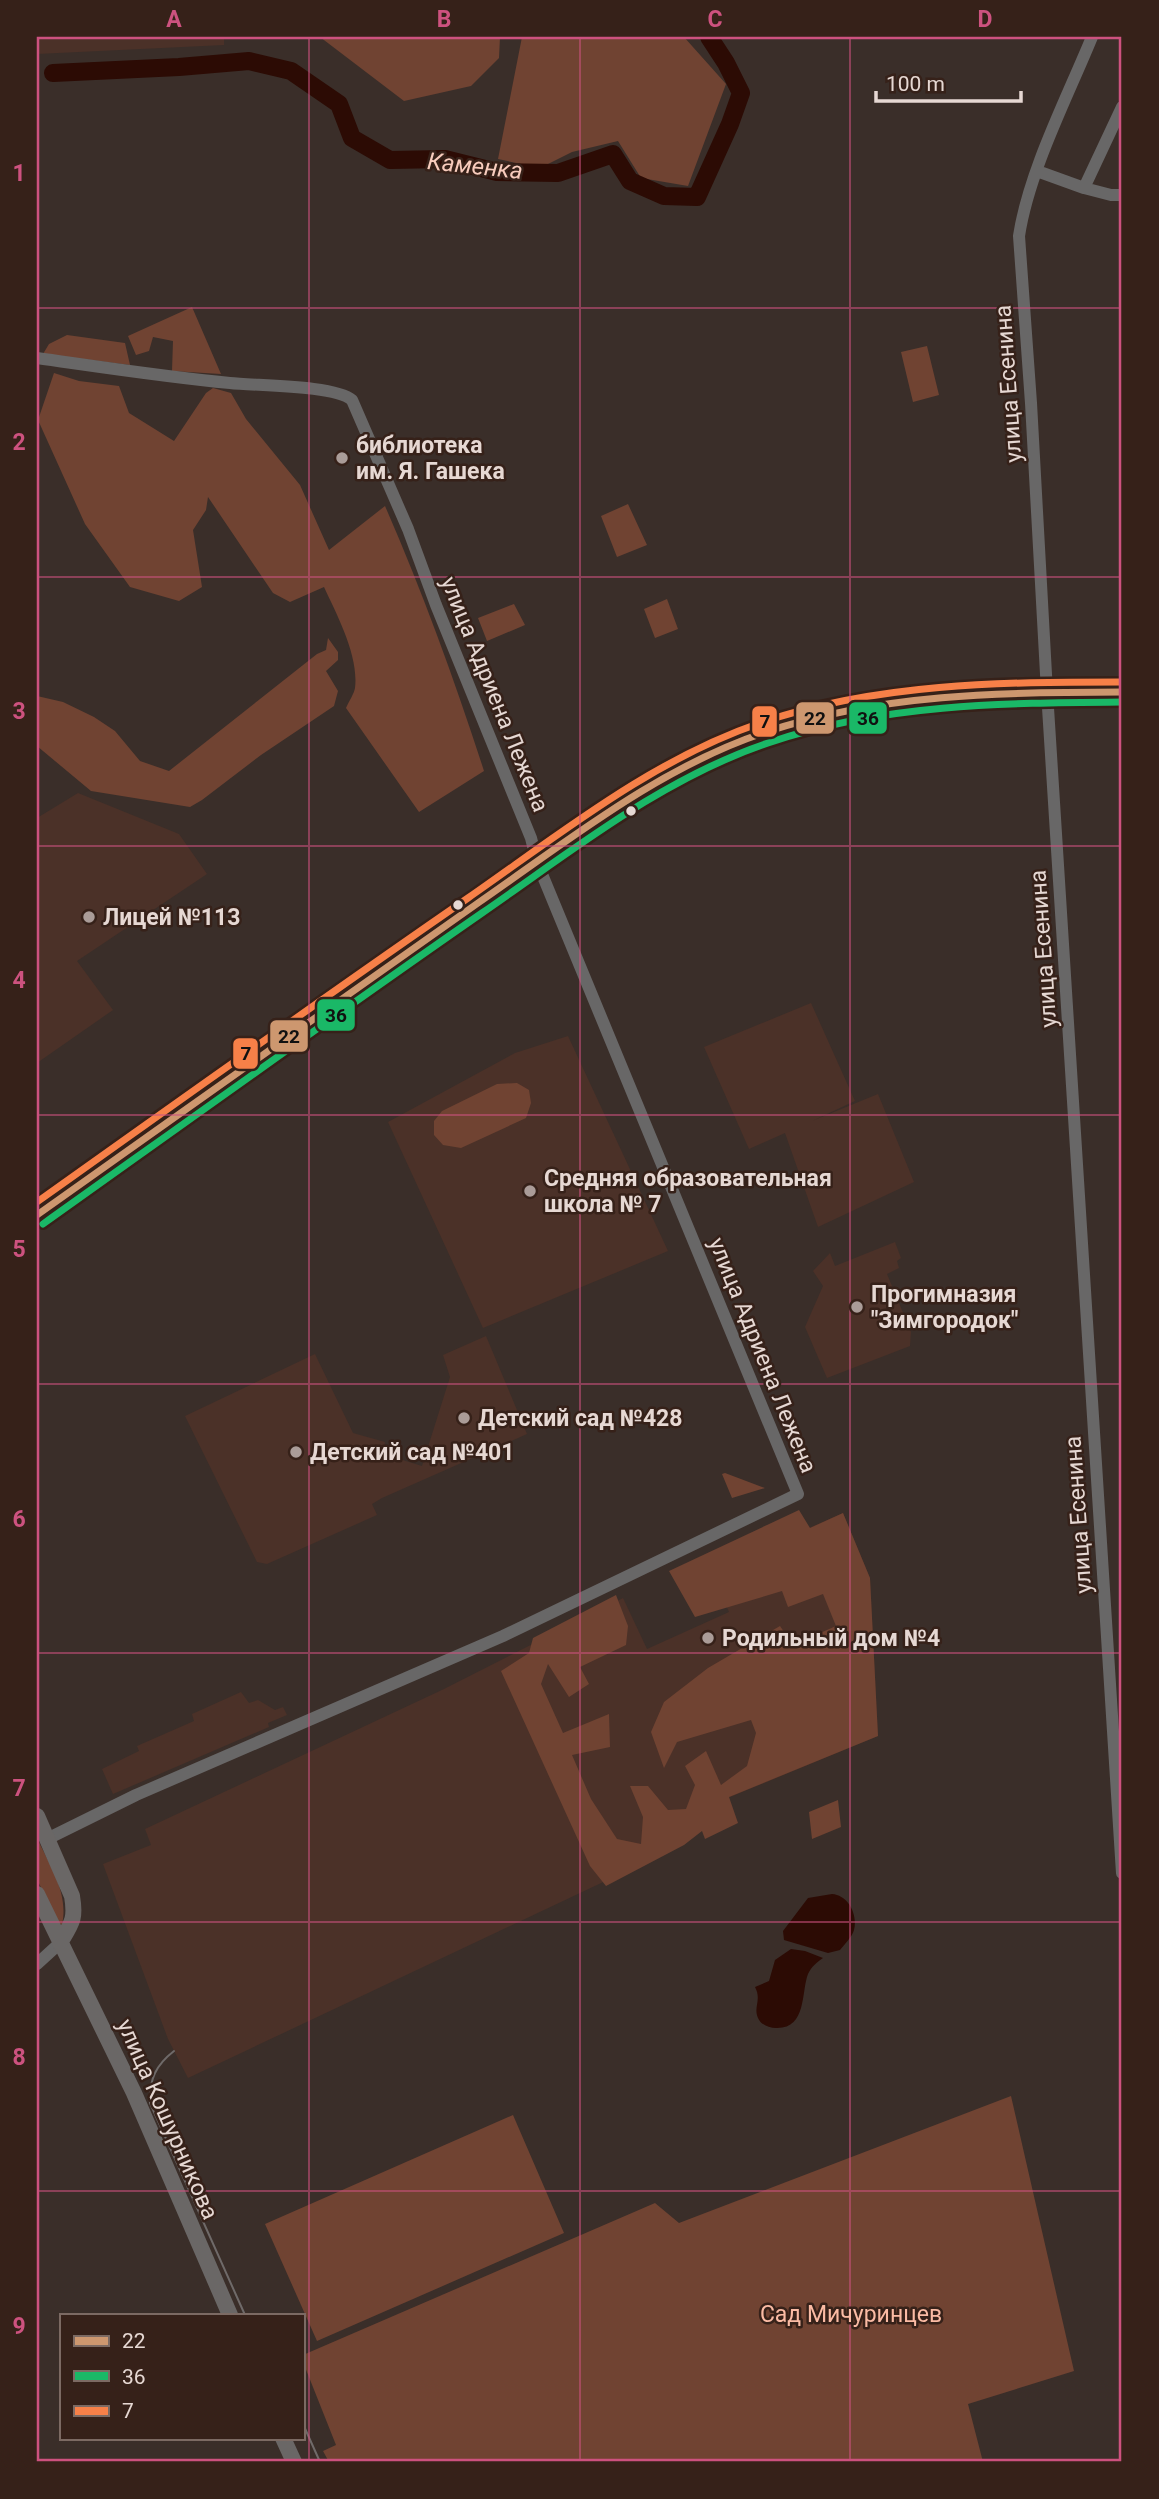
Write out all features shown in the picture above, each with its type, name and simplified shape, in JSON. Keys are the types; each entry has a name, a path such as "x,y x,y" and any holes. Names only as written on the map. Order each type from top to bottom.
{"main road":[{"path":"37,1215 537,862 661,780 709,756 765,733 824,716 885,703 954,696 1122,692"},
{"path":"37,1816 72,1896 74,1920 60,1943"},
{"name":"улица Кошурникова","path":"37,1894 134,2093 230,2314"},
{"path":"284,2440 293,2462"}],"street":[{"name":"улица Есенина","path":"1092,37 1037,171 1023,210 1019,236 1122,1873"},
{"path":"1084,188 1122,107"},
{"path":"1037,171 1084,188 1122,195"},
{"name":"улица Адриена Лежена","path":"37,358 231,383 327,391 345,394 352,400 408,529 531,838 537,862 797,1494 503,1636 136,1796 47,1839"},
{"path":"37,1964 60,1943"}],"shaded area":[{"path":"37,37 224,37 224,45 37,54"},
{"name":"Лицей №113","path":"78,793 179,834 207,874 77,961 113,1010 37,1063 37,818"},
{"path":"811,1003 855,1101 812,1121 878,1094 914,1182 818,1227 785,1133 749,1149 704,1047"},
{"name":"Средняя образовательная школа № 7","path":"568,1036 668,1251 483,1328 388,1122 515,1053"},
{"name":"Прогимназия \"Зимгородок\"","path":"895,1242 901,1258 897,1261 899,1268 887,1274 911,1332 910,1346 827,1378 805,1327 823,1286 813,1271 830,1253 835,1266"},
{"path":"486,1336 527,1434 382,1498 372,1504 377,1515 267,1564 257,1562 185,1416 315,1354 353,1433 385,1442 383,1454 422,1466 450,1377 443,1355"},
{"path":"843,1513 870,1578 878,1736 728,1798 616,1876 188,2078 168,2039 103,1864 151,1845 145,1829 444,1689 623,1598 647,1649 729,1612 711,1571"},
{"path":"241,1692 249,1703 258,1700 275,1710 283,1707 287,1715 268,1723 269,1727 113,1794 102,1769 139,1751 137,1746 194,1721 192,1714"},
{"path":"832,1894 847,1902 853,1912 855,1924 853,1933 840,1950 828,1953 784,1940 783,1931 808,1898"},
{"path":"791,1949 823,1958 808,1974 801,2008 793,2023 786,2027 771,2027 758,2018 758,1996 755,1987 769,1981 775,1960"}],"green space":[{"path":"320,37 500,37 499,58 471,86 404,101"},
{"path":"522,37 684,37 726,84 688,186 641,178 618,141 572,152 540,168 498,159"},
{"path":"192,307 221,374 172,371 173,341 153,337 149,351 136,355 128,336"},
{"path":"67,335 125,343 130,365 43,354 49,344"},
{"path":"927,346 939,395 913,402 901,352"},
{"path":"54,373 79,381 119,386 129,413 174,441 206,393 213,388 231,393 246,419 300,485 329,550 385,506 438,637 484,771 419,812 346,708 355,688 354,663 341,623 324,587 290,602 273,593 208,497 206,510 193,530 202,587 179,601 130,587 85,524 38,420"},
{"path":"628,504 647,545 617,557 601,516"},
{"path":"667,599 678,629 655,638 644,609"},
{"path":"514,604 525,625 487,641 478,618"},
{"path":"328,638 338,652 338,660 326,671 338,691 334,706 190,807 91,791 37,746 37,696 63,702 94,717 115,731 140,761 169,771 317,654 326,650"},
{"path":"517,1083 529,1090 531,1103 526,1118 461,1148 443,1145 434,1135 434,1121 442,1111 497,1084"},
{"path":"722,1474 765,1488 732,1498"},
{"path":"799,1510 810,1528 843,1513 870,1578 878,1736 729,1797 738,1823 705,1839 702,1831 684,1845 606,1886 590,1866 501,1671 529,1653 533,1638 616,1595 628,1626 626,1645 580,1667 589,1684 569,1697 548,1664 541,1684 563,1733 609,1714 610,1747 572,1755 591,1799 617,1839 641,1844 643,1817 630,1786 648,1786 668,1810 686,1809 695,1785 685,1766 706,1751 721,1785 747,1766 756,1733 751,1720 677,1742 664,1768 651,1732 664,1702 708,1668 780,1626 793,1645 836,1626 823,1594 788,1607 782,1591 695,1617 669,1571"},
{"path":"838,1800 841,1827 812,1839 809,1812"},
{"path":"37,1838 61,1891 62,1925 57,1922 37,1879"},
{"name":"Сад Мичуринцев","path":"1011,2096 1074,2371 968,2404 983,2462 329,2462 323,2451 336,2445 304,2365 304,2355 655,2203 679,2223"},
{"path":"513,2115 564,2233 317,2341 265,2224"}],"waterway":[{"name":"Каменка","path":"53,73 249,61 291,71 339,104 352,138 390,160 445,159 497,172 558,173 613,154 630,181 664,196 697,197 741,93 709,37"}],"tram line":[{"path":"174,2051 155,2073 150,2103 245,2314"},
{"path":"304,2426 320,2462"}],"transit line":[{"name":"7","path":"37,1202 572,824 682,757 760,723 804,710 894,692 985,684 1122,682"},
{"name":"22","path":"37,1215 581,830 689,765 766,732 853,710 942,698 1122,692"},
{"name":"36","path":"43,1224 584,841 655,796 729,758 811,730 898,713 987,705 1122,702"}],"place":[{"name":"библиотека им. Я. Гашека","path":"342,458"},
{"name":"Лицей №113","path":"89,917"},
{"name":"Средняя образовательная школа № 7","path":"530,1191"},
{"name":"Прогимназия \"Зимгородок\"","path":"857,1307"},
{"name":"Детский сад №428","path":"464,1418"},
{"name":"Детский сад №401","path":"296,1452"},
{"name":"Родильный дом №4","path":"708,1638"}]}
